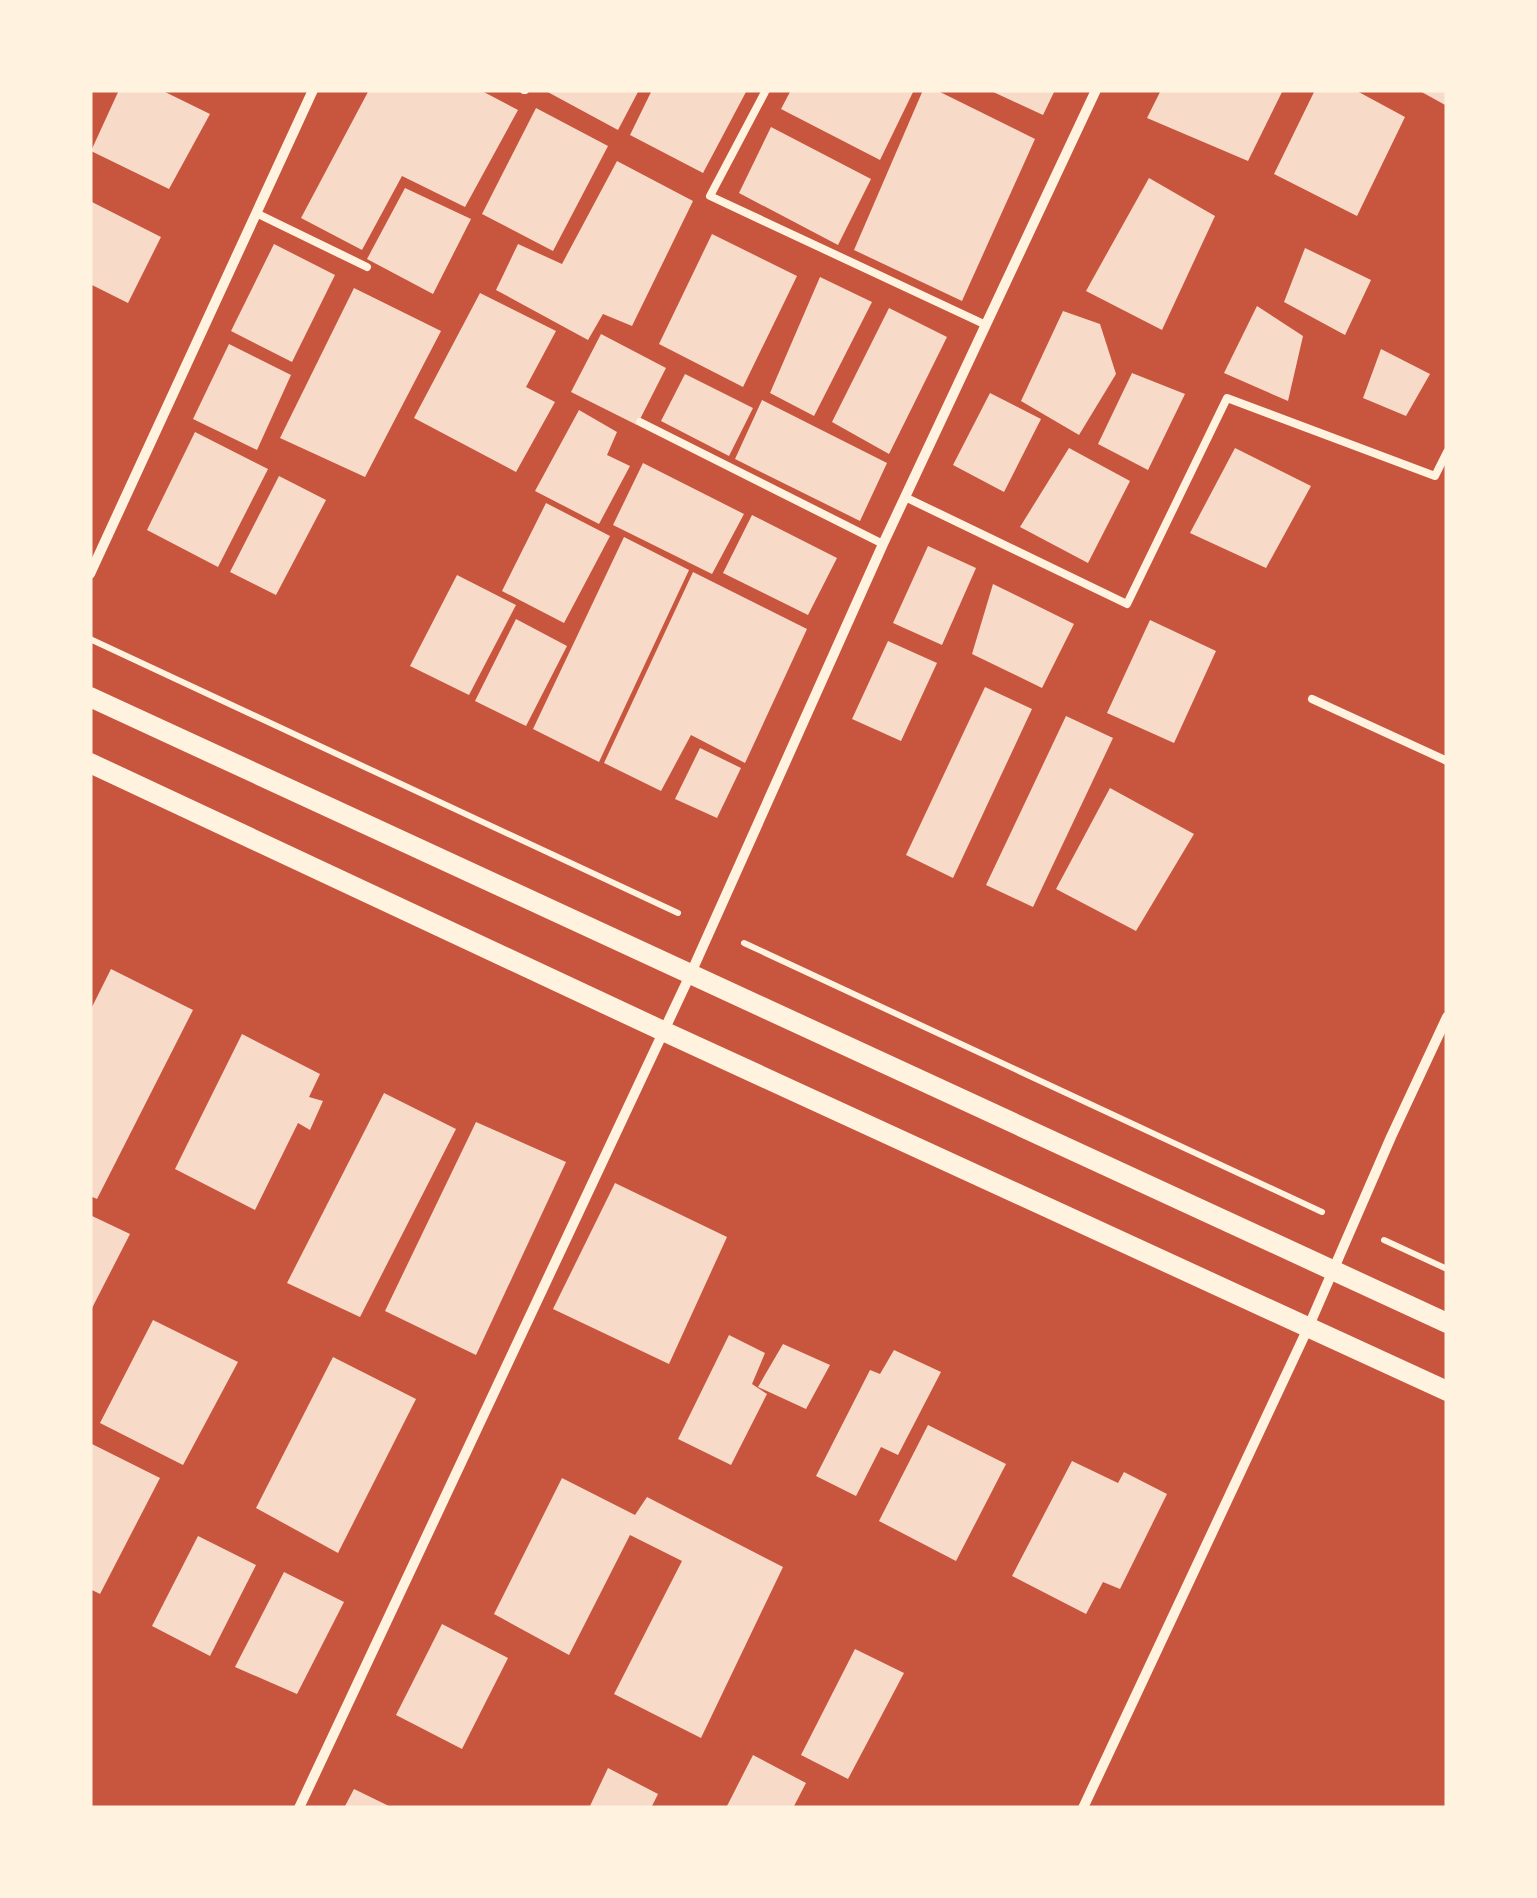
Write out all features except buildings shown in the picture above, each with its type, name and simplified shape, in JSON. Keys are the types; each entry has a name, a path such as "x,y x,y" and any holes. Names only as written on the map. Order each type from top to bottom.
{"main road":[{"path":"90,697 1447,1323"},
{"path":"90,762 1447,1391"}],"street":[{"path":"90,574 314,90"},
{"path":"298,1808 691,973 884,544 1096,90"},
{"path":"1083,1808 1308,1328 1447,1017"}],"lane":[{"path":"766,90 710,196 986,325"},
{"path":"256,213 366,268"},
{"path":"907,498 1127,604 1228,398 1436,476 1447,452"},
{"path":"640,422 884,544"},
{"path":"1312,699 1447,760"}],"path":[{"path":"90,639 676,912"},
{"path":"734,939 1322,1212"},
{"path":"1379,1238 1447,1269"}]}
